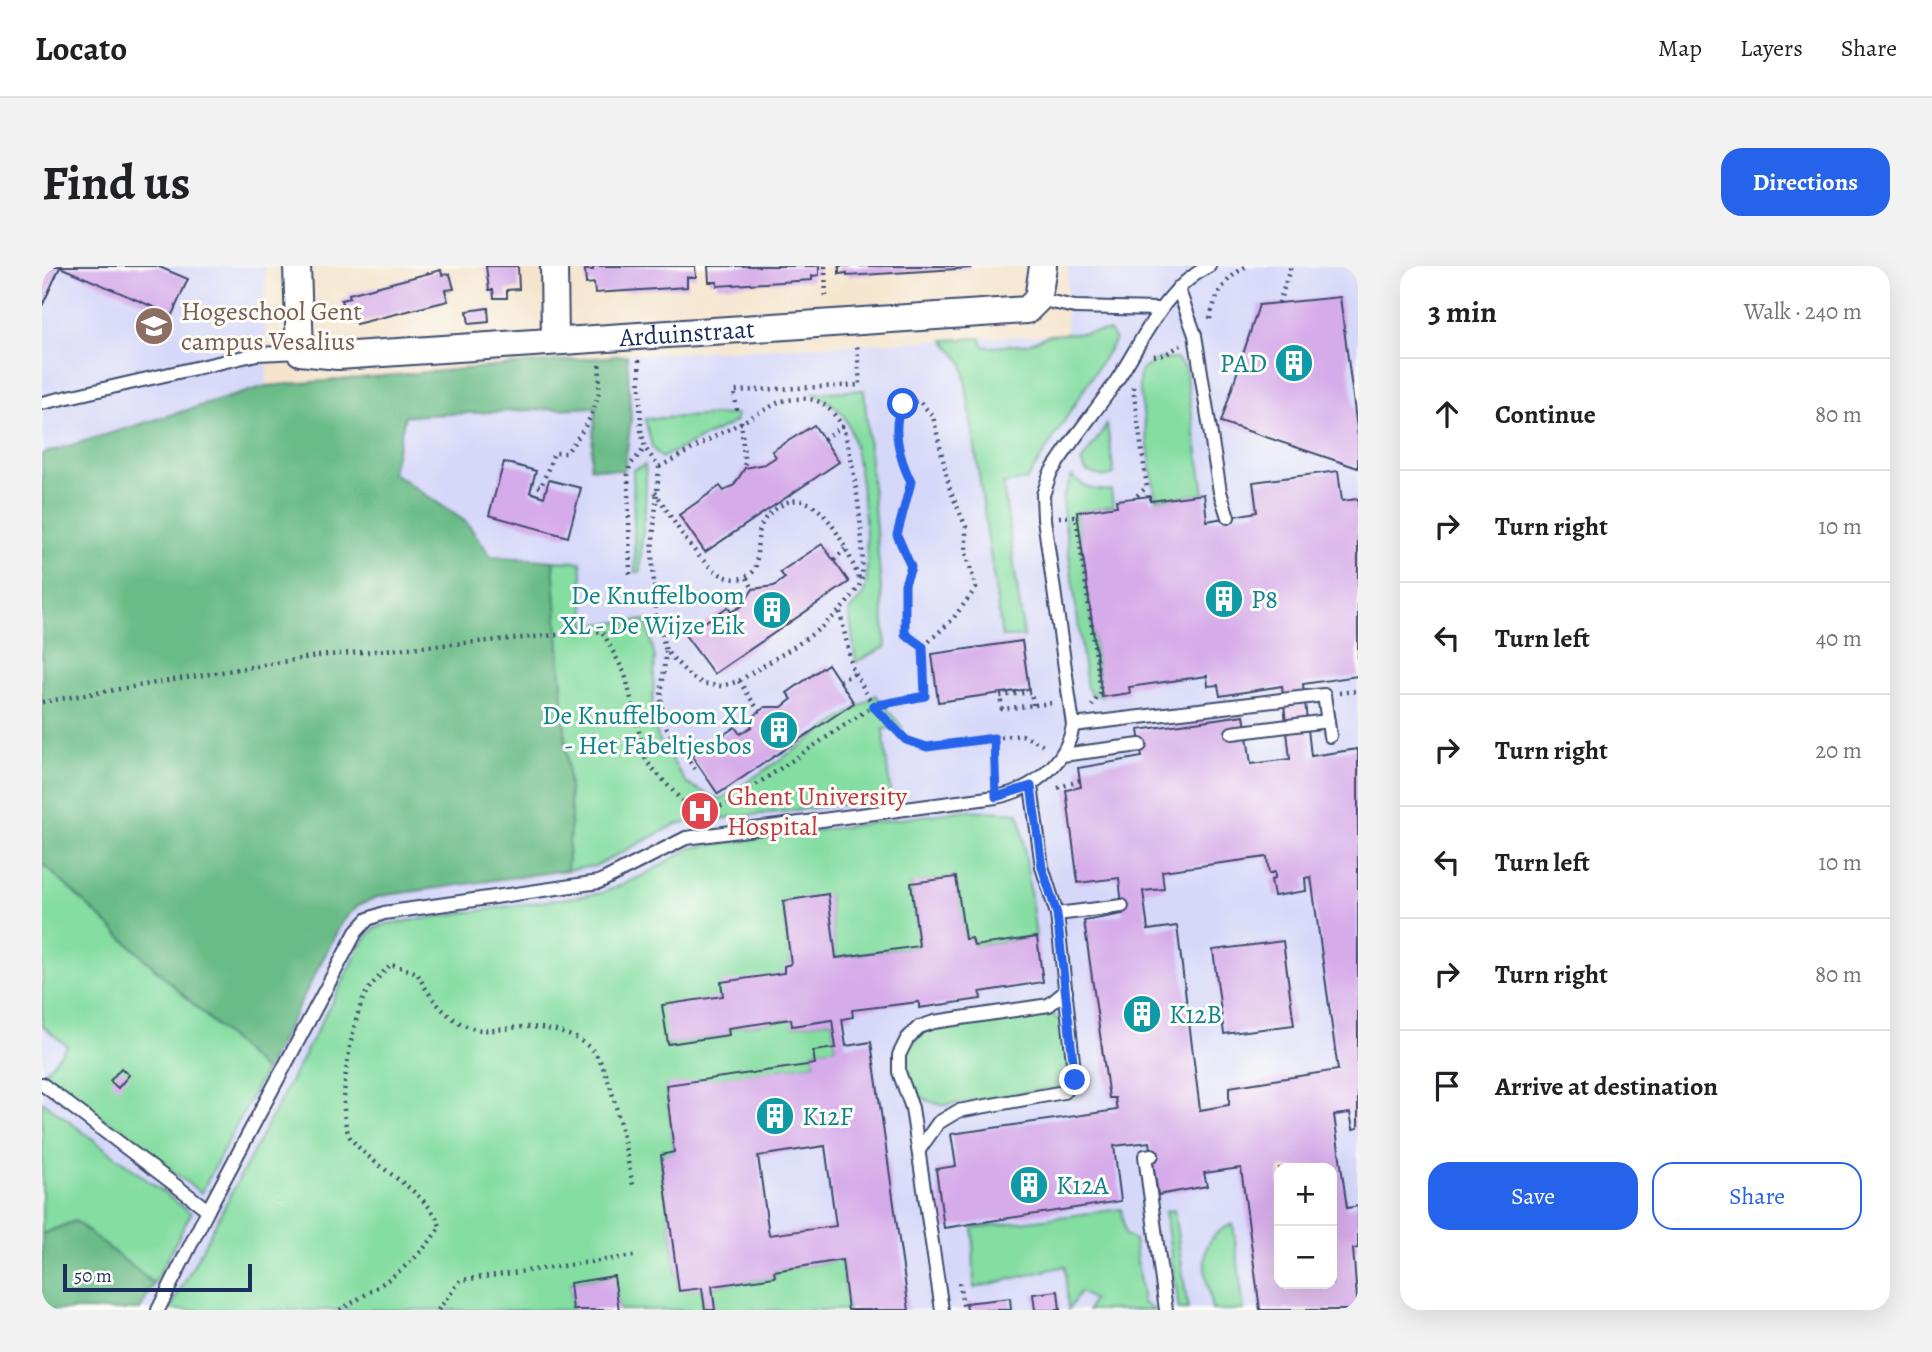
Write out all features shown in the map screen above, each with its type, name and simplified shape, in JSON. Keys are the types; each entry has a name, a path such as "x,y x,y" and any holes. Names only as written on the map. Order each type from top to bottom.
{"street":[{"path":"297,266 300,352"},
{"path":"554,266 555,341"},
{"path":"1038,299 1044,266"},
{"name":"Arduinstraat","path":"300,352 338,356 1027,310 1038,299"}],"lane":[{"path":"158,1310 208,1210 356,932 368,919 384,913 599,882 686,838 996,797 1031,786 1062,755 1071,739 1073,725 1044,519 1044,495 1050,474 1113,387 1157,309 1178,288 1209,266"},
{"path":"1178,288 1195,335 1220,492 1228,517"},
{"path":"1038,299 1075,307 1157,309"},
{"path":"42,402 257,354 300,352"},
{"path":"1073,725 1324,695 1330,736"},
{"path":"1232,733 1328,721"},
{"path":"1062,755 1140,745"},
{"path":"919,1150 938,1123 958,1111 1064,1092 1071,1087 1076,1070 1057,914 1042,867 1031,786"},
{"path":"1057,914 1122,906"},
{"path":"942,1310 912,1108 898,1072 900,1055 907,1039 919,1027 934,1021 1049,1005 1066,991"},
{"path":"42,1084 208,1210"},
{"path":"1152,1155 1145,1156 1166,1310"}],"path":[{"path":"825,266 827,323"},
{"path":"1279,303 1291,266"},
{"path":"737,410 734,391 860,385 856,334"},
{"path":"531,485 541,487 554,453 566,453 591,421 601,380 599,351"},
{"path":"1133,385 1147,487 1134,498"},
{"path":"640,389 641,430 645,448 659,467 652,552 656,614 666,651 661,697 664,724 697,772"},
{"path":"659,467 781,401 803,398 822,404 843,426 853,466 862,556 861,583 840,612 739,681 722,686 704,684 691,677 666,651"},
{"path":"693,813 726,805 873,706 925,696 923,647 952,620 976,588 966,553 966,527 950,490 933,416 919,401 903,404 897,414 901,462 911,482 897,535 911,567 905,584 905,634 923,647"},
{"path":"741,421 745,468"},
{"path":"824,439 843,426"},
{"path":"630,574 628,475 630,465 645,448"},
{"path":"655,491 694,549 717,576 734,580 747,578 755,570 758,535 764,521 775,509 789,502 805,501 822,510 861,583"},
{"path":"1059,517 1076,516 1101,692 1094,703"},
{"path":"834,560 845,549"},
{"path":"747,578 753,589"},
{"path":"840,612 855,673 873,706 906,740 927,747 1022,735 1062,755"},
{"path":"42,702 317,656 602,631 625,674 646,761 710,834"},
{"path":"839,681 855,673"},
{"path":"739,681 759,711"},
{"path":"1033,705 1031,692 1000,696 1002,709 1070,701"},
{"path":"994,738 996,797"},
{"path":"340,1310 378,1287 409,1262 430,1244 440,1226 426,1203 350,1139 346,1121 343,1088 353,1033 366,993 391,964 416,973 440,1008 471,1028 543,1029 568,1034 594,1051 607,1077 634,1185"},
{"path":"438,1310 461,1280 634,1256"}],"shaded area":[{"name":"Ghent University Hospital","path":"42,266 265,266 267,386 627,355 1066,334 1068,266 1358,266 1358,1310 42,1310"}],"green space":[{"path":"1109,331 1115,340 1027,480 1003,484 1024,637 1002,637 963,363 944,340 980,338 984,346 989,347 1028,344 1049,335"},
{"path":"627,355 631,420 624,471 590,467 596,407 405,416 392,472 466,522 491,556 553,561 571,817 567,870 380,896 358,905 342,922 265,1071 42,863 42,454 266,386"},
{"path":"1158,359 1176,359 1185,367 1204,494 1156,500 1139,385 1140,371"},
{"path":"864,390 886,647 856,662 849,611 864,593 867,576 866,528 859,472 855,447 843,415 833,405 813,393"},
{"path":"737,414 735,422 661,458 652,447 645,419"},
{"path":"1107,425 1114,474 1104,477 1087,472 1081,462"},
{"path":"645,465 646,492 640,572 635,572 633,470"},
{"path":"1072,476 1090,488 1111,490 1113,506 1077,512 1102,697 1092,694 1087,688 1063,510 1063,497"},
{"path":"553,561 581,562 586,625 646,620 655,658 652,712 658,738 687,784 720,800 876,695 903,728 883,729 891,799 677,824 595,866 567,870 571,817"},
{"path":"966,810 1018,813 1036,937 974,946 972,938 965,939 955,877 911,884 919,946 836,958 828,895 783,901 791,964 784,973 723,996 668,1044 728,1035 728,1028 791,1019 793,1026 832,1020 836,1048 813,1051 815,1064 666,1086 674,1152 661,1155 679,1290 702,1288 705,1310 619,1310 613,1276 570,1283 573,1310 170,1310 365,939 374,929 387,924 602,893 640,877 691,848"},
{"path":"42,863 265,1071 201,1193 44,1073 67,1046 42,1025"},
{"path":"1051,1013 1065,1024 1070,1078 1061,1087 946,1105 917,1094 909,1083 904,1071 910,1046 920,1035 935,1027"},
{"path":"42,1101 191,1213 154,1284 75,1221 42,1234"},
{"path":"1121,1209 1125,1234 1134,1240 1143,1303 1155,1310 1088,1310 1093,1300 1080,1292 1068,1310 1065,1266 974,1288 973,1228"},
{"path":"1174,1210 1188,1310 1179,1310 1165,1211"},
{"path":"75,1221 154,1284 140,1310 42,1310 42,1234"},
{"path":"1233,1224 1244,1310 1212,1310 1205,1272 1207,1249 1211,1239"},
{"path":"842,1260 848,1310 715,1310 712,1286 775,1277 774,1271"}],"building":[{"path":"42,266 157,266 188,279 172,315 60,267 42,306"},
{"path":"486,266 518,266 519,289 507,290 507,298 494,298 493,290 489,290"},
{"path":"593,266 695,266 696,277 687,277 687,287 595,293 594,283 586,284 585,270 593,270"},
{"path":"708,266 819,266 819,275 812,276 812,280 717,286 717,282 709,282"},
{"path":"839,266 971,268 847,276 847,273 839,274"},
{"path":"441,270 442,275 450,274 454,289 445,290 448,301 356,324 353,312 345,314 341,300 350,298 349,294"},
{"name":"PAD","path":"1340,297 1358,436 1358,468 1221,422 1259,305"},
{"path":"488,308 489,322 469,324 467,311"},
{"path":"814,425 839,462 705,552 679,515 720,486 724,491 734,485 745,468 765,464 776,457 772,451"},
{"path":"504,462 536,471 530,492 544,497 549,480 581,488 568,537 489,515"},
{"path":"1338,471 1342,501 1358,499 1358,676 1303,684 1311,756 1358,749 1358,1128 1353,1129 1350,1113 1334,1115 1347,1208 1358,1206 1358,1248 1353,1249 1358,1310 1260,1310 1241,1168 1204,1173 1207,1186 1158,1195 1150,1142 1114,1146 1121,1201 944,1228 936,1169 956,1166 951,1134 1117,1110 1115,1098 1109,1098 1084,921 1123,914 1119,878 1078,883 1066,790 1081,787 1078,768 1142,757 1138,730 1244,715 1251,764 1290,759 1282,686 1220,696 1218,685 1208,686 1207,676 1129,687 1130,693 1102,697 1077,512 1117,506 1116,500 1150,496 1150,501 1204,494 1207,521 1257,512 1253,482","holes":["1267,857 1269,874 1275,872 1275,879 1271,880 1274,896 1306,891 1305,878 1311,877 1338,1070 1229,1087 1229,1105 1200,1110 1177,926 1148,930 1143,891 1164,889 1162,871"]},
{"name":"De Knuffelboom XL - De Wijze Eik","path":"822,544 849,582 714,674 685,635 728,607 731,612 742,606 753,589 774,586 785,578 780,572"},
{"path":"1022,641 1029,689 938,702 932,654"},
{"name":"De Knuffelboom XL - Het Fabeltjesbos","path":"828,664 854,703 718,794 692,756 735,727 740,734 751,727 755,715 765,707 782,707 792,699 787,693"},
{"name":"K12F","path":"956,877 965,939 972,938 974,946 1037,937 1043,982 980,992 981,999 919,1008 919,1002 852,1010 853,1017 842,1019 846,1046 871,1042 909,1310 848,1310 842,1260 774,1271 775,1277 712,1286 715,1310 705,1310 702,1288 679,1291 661,1155 674,1152 666,1085 815,1064 813,1051 836,1048 832,1020 792,1026 791,1019 728,1028 729,1035 668,1044 662,1005 723,996 721,982 784,973 784,966 791,964 783,901 828,894 836,958 919,946 911,883","holes":["825,1146 836,1226 769,1235 758,1156"]},
{"path":"1283,941 1294,1025 1224,1034 1213,950"},
{"path":"121,1068 129,1075 118,1088 110,1081"},
{"path":"614,1276 619,1310 573,1310 570,1283"},
{"path":"1058,1291 1060,1310 1035,1310 1033,1294"},
{"path":"1010,1298 1011,1310 967,1310 966,1303"}],"place":[{"name":"Hogeschool Gent campus Vesalius","path":"154,326"},
{"name":"PAD","path":"1294,363"},
{"name":"P8","path":"1224,599"},
{"name":"De Knuffelboom XL - De Wijze Eik","path":"772,610"},
{"name":"De Knuffelboom XL - Het Fabeltjesbos","path":"779,730"},
{"name":"Ghent University Hospital","path":"700,811"},
{"name":"K12B","path":"1142,1014"},
{"name":"K12F","path":"775,1116"},
{"name":"K12A","path":"1029,1185"}],"route":[{"path":"903,404 897,414 898,436 901,462 911,482 897,535 911,567 905,584 905,634 923,647 925,696 873,706 906,740 927,747 994,738 996,797 1016,793 1031,786 1042,867 1050,899 1057,914 1075,1080"}]}
